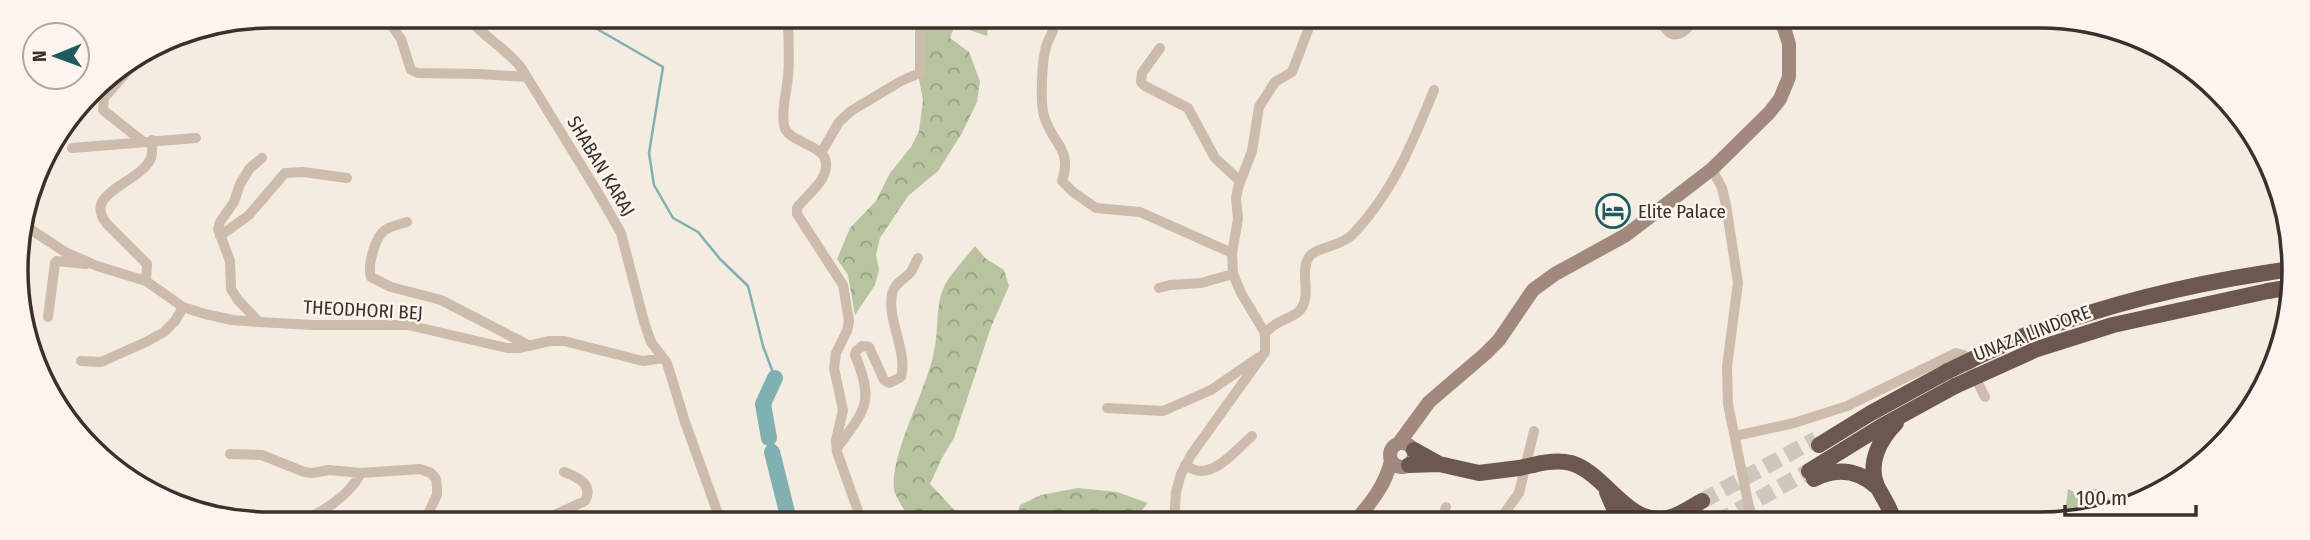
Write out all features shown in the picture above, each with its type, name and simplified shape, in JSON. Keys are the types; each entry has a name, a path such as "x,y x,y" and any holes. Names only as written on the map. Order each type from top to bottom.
{"highway":[{"name":"UNAZA LINDORE","path":"1818,442 1948,371 2029,333 2106,308 2169,292 2281,270"},
{"name":"UNAZA LINDORE","path":"1878,486 1854,472 1812,475 1914,409 1955,386 2037,349 2113,325 2281,289"},
{"path":"1891,512 1878,486 1874,462 1879,446 1894,425 1914,409"},
{"path":"1404,455 1479,473 1554,462 1569,463 1587,470 1629,508 1638,512"},
{"path":"1603,483 1615,512"},
{"path":"1685,512 1704,505 1694,512"}],"main road":[{"path":"1363,512 1404,455 1414,425 1429,402 1499,340 1533,290 1555,274 1626,235 1712,169 1769,113 1786,89 1790,59 1784,28"}],"street":[{"path":"1175,512 1176,492 1185,465 1265,352 1265,332 1241,293 1233,274 1232,253 1238,219 1236,198 1251,151 1259,107 1275,82 1292,72 1309,28"},
{"path":"1664,28 1670,34 1686,28"},
{"path":"396,29 411,70 418,73 527,77"},
{"name":"SHABAN KARAJ","path":"478,29 513,56 621,233 644,322 651,342 663,358"},
{"path":"788,29 789,74 784,125 788,133 817,148 826,165 824,174 797,208 796,214 843,285 849,321 835,353 834,368 843,410 836,448 858,512"},
{"path":"821,153 838,122 851,111 901,81 919,74 922,67 920,29"},
{"path":"1053,31 1045,51 1042,106 1044,118 1066,159 1067,167 1062,181 1096,208 1140,212 1232,253"},
{"path":"1160,48 1142,73 1141,82 1188,108 1215,158 1240,181"},
{"path":"117,84 104,98 103,110 147,141 150,159 125,184 106,196 99,209 107,224 146,264 145,281"},
{"path":"1265,332 1300,309 1307,290 1307,260 1311,254 1329,248 1352,235 1390,187 1412,145 1434,90"},
{"path":"72,148 196,138"},
{"path":"259,322 231,289 230,261 218,229 240,184 250,168 262,158"},
{"path":"1712,169 1717,176 1726,205 1738,284 1727,366 1728,404 1750,512"},
{"path":"220,236 248,215 285,173 303,172 346,178"},
{"path":"407,222 388,228 380,235 369,266 371,277 391,287 441,300 530,346"},
{"path":"32,230 65,252 97,266"},
{"path":"836,448 850,430 867,399 856,351 862,346 869,347 884,380 889,383 901,377 903,365 894,323 892,295 895,286 910,272 918,258"},
{"path":"48,317 55,263 57,261 97,266"},
{"name":"THEODHORI BEJ","path":"97,266 145,281 183,307 232,320 313,325 408,325 507,348 564,341 643,362 663,358"},
{"path":"1159,288 1200,283 1233,274"},
{"path":"81,361 100,362 146,342 164,332 175,321 183,307"},
{"path":"1107,408 1163,411 1211,390 1265,352"},
{"path":"1735,436 1794,423 1847,406 1956,353 1964,355 1985,397"},
{"path":"663,358 667,363 717,512"},
{"path":"1505,512 1519,493 1534,431"},
{"path":"1185,465 1195,470 1208,470 1252,436"},
{"path":"230,454 262,455 313,473 329,470 361,473 420,469 431,473 436,479 438,495 429,512"},
{"path":"561,512 585,501 589,491 586,485 564,472"},
{"path":"319,512 344,495 361,473"},
{"path":"1445,512 1446,507"}],"green space":[{"path":"916,29 954,29 950,38 969,52 980,81 977,102 962,133 938,171 908,196 880,238 876,255 879,270 875,285 855,315 848,275 837,259 850,228 876,201 890,173 911,147 919,131 923,100 917,69"},
{"path":"965,29 988,29 987,36"},
{"path":"975,246 985,258 1004,270 1009,286 991,327 954,438 930,484 956,512 905,512 894,490 897,458 930,368 939,304 945,284"},
{"path":"1078,488 1117,492 1148,503 1140,512 1018,512 1020,505 1041,495"},
{"path":"2068,489 2082,496 2089,489 2097,489 2109,498 2108,502 2103,504 2065,510"}],"waterway":[{"path":"597,29 663,67 649,153 654,185 673,218 698,232 720,259 748,286 763,346 775,378"},
{"path":"769,438 763,404 775,378"},
{"path":"772,452 787,512"}],"tunnel":[{"path":"1702,501 1816,439"},
{"path":"1735,512 1809,471"}],"place":[{"name":"Elite Palace","path":"1613,211"}]}
